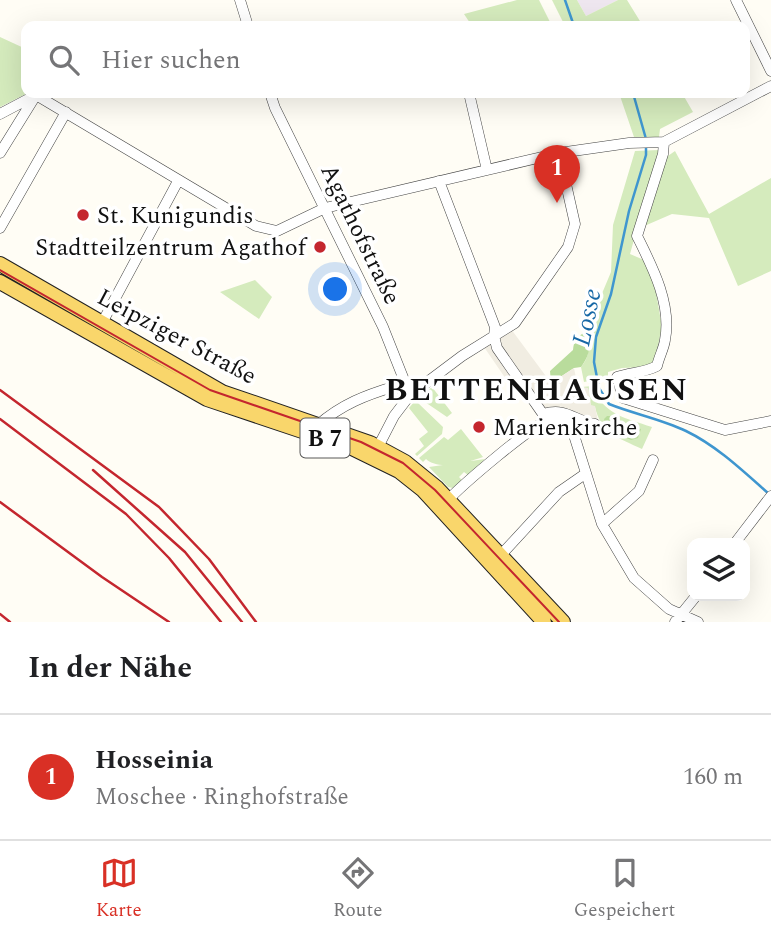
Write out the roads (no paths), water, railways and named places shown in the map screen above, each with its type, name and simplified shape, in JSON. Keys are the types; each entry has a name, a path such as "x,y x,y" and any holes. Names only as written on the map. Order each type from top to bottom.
{"main road":[{"name":"Leipziger Straße","path":"0,264 222,392 317,425 376,452 443,504 544,622"},
{"name":"Leipziger Straße","path":"0,282 207,399 341,444 376,452"},
{"name":"B 7","path":"443,504 500,556 563,622"}],"street":[{"path":"240,0 246,21"},
{"path":"736,0 746,21"},
{"path":"750,28 771,71"},
{"path":"750,97 771,86"},
{"path":"0,114 30,98"},
{"path":"0,153 34,98"},
{"path":"41,98 256,226 277,231 325,208 559,153 661,142 747,98"},
{"name":"Agathofstraße","path":"272,98 383,327 410,395"},
{"path":"470,98 487,170"},
{"path":"0,228 66,113"},
{"path":"661,142 663,154 637,236 659,284 666,338 657,366 648,371 617,377 623,398 725,430 771,421"},
{"path":"376,452 394,416 410,395 515,323 568,247 575,224 559,153"},
{"path":"102,323 178,181"},
{"path":"439,181 495,327 496,348 545,417 562,420 569,425 602,524 634,578 679,618 698,622"},
{"path":"317,425 343,404 360,397 396,386 410,395"},
{"path":"443,504 545,417 558,412 567,413 595,424"},
{"path":"602,524 639,491 653,460"},
{"path":"500,556 559,492 585,474"},
{"path":"739,538 768,500"},
{"path":"679,618 692,601"}],"waterway":[{"name":"Losse","path":"565,0 572,21"},
{"name":"Losse","path":"634,98 646,139"},
{"name":"Losse","path":"646,145 646,155 629,211 611,294 596,337 594,362 599,388 609,404 667,423 697,437 769,494"}],"tram line":[{"path":"0,270 210,390 361,442 403,463 435,490 559,622"}],"railway":[{"path":"0,390 159,507 209,559 256,622"},
{"path":"0,419 126,514 169,558 221,622"},
{"path":"93,470 185,552 242,622"},
{"path":"0,502 169,622"},
{"path":"0,614 10,622"}],"place":[{"name":"Hosseinia","path":"557,203"},
{"name":"St. Kunigundis","path":"83,215"},
{"name":"Stadtteilzentrum Agathof","path":"320,247"},
{"name":"Marienkirche","path":"479,427"}],"district":[{"name":"BETTENHAUSEN","path":"537,389"}]}
